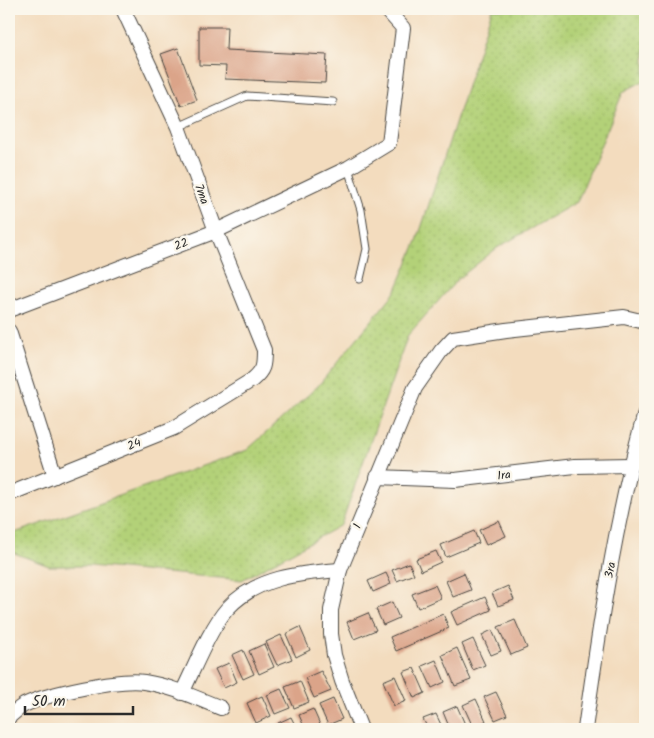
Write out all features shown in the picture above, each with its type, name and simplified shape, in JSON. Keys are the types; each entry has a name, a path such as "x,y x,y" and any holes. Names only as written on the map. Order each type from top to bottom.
{"street":[{"name":"7ma","path":"123,9 178,127 216,231 264,350 264,367 252,380"},
{"name":"22","path":"9,310 216,231 348,168 389,143 403,28 386,9"},
{"name":"1","path":"362,729 342,681 331,634 331,610 340,570 415,388 441,351 453,338 624,317 645,322"},
{"path":"9,331 55,476"},
{"name":"24","path":"9,494 174,428 252,380"},
{"name":"3ra","path":"585,729 600,623 630,465 645,413"},
{"name":"1ra","path":"377,477 455,480 575,466 630,465"},
{"path":"182,693 210,636 227,610 245,594 262,585 285,577 303,573 340,570"},
{"path":"9,717 22,706 45,697 115,682 142,681 162,685 221,708"}],"lane":[{"path":"178,127 247,96 333,102"},
{"path":"348,168 361,210 367,249 360,279"}],"green space":[{"path":"492,9 645,9 645,80 623,92 577,202 497,248 458,279 408,335 341,525 242,580 90,566 49,566 9,551 9,535 247,450 318,386 395,292 417,241"}],"building":[{"path":"199,27 227,27 226,50 327,55 325,83 225,79 226,66 199,65"},
{"path":"178,48 197,100 181,106 161,54"},
{"path":"499,521 506,536 486,545 479,530"},
{"path":"474,531 479,543 446,557 441,545"},
{"path":"436,551 441,562 421,571 416,559"},
{"path":"409,563 414,574 397,581 392,570"},
{"path":"386,573 391,584 373,592 368,581"},
{"path":"464,573 471,590 453,597 446,581"},
{"path":"435,585 441,598 418,608 412,594"},
{"path":"508,586 514,600 498,606 492,593"},
{"path":"485,597 491,610 457,625 451,612"},
{"path":"392,602 399,618 383,625 376,609"},
{"path":"368,613 376,630 354,639 347,622"},
{"path":"443,614 449,628 396,651 390,637"},
{"path":"515,620 527,648 511,655 498,627"},
{"path":"300,627 310,650 296,657 286,634"},
{"path":"492,630 501,651 491,655 482,635"},
{"path":"281,635 292,659 277,665 266,642"},
{"path":"473,639 485,665 473,670 462,644"},
{"path":"264,644 274,667 259,674 249,651"},
{"path":"457,648 471,680 455,686 442,655"},
{"path":"243,650 254,674 243,679 232,655"},
{"path":"436,660 445,682 432,688 422,666"},
{"path":"229,663 237,682 224,688 215,669"},
{"path":"414,668 425,693 414,698 403,672"},
{"path":"321,671 331,691 314,698 305,678"},
{"path":"395,676 406,701 394,706 383,681"},
{"path":"300,681 309,702 294,708 285,687"},
{"path":"281,689 290,708 275,714 267,695"},
{"path":"496,692 507,715 495,720 484,697"},
{"path":"262,696 271,716 256,723 247,703"},
{"path":"333,699 342,719 328,725 319,705"},
{"path":"476,699 486,721 473,727 463,705"},
{"path":"457,706 467,729 450,729 443,712"},
{"path":"313,709 321,727 305,729 299,715"},
{"path":"436,714 443,729 428,729 423,719"},
{"path":"291,717 297,729 280,729 278,723"}]}
